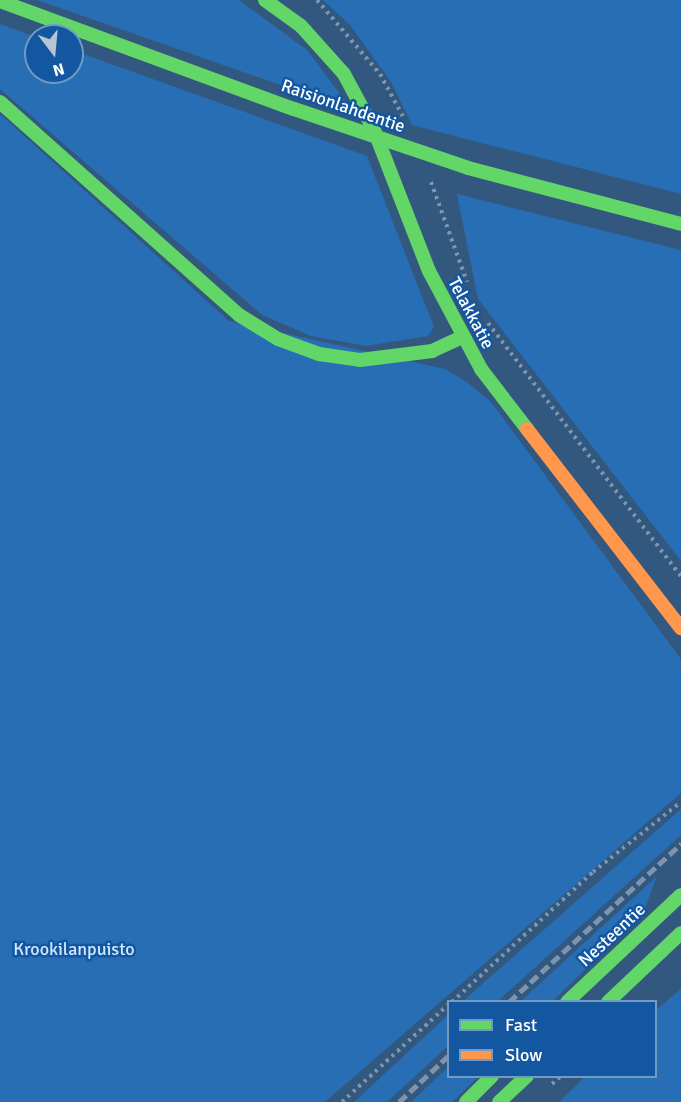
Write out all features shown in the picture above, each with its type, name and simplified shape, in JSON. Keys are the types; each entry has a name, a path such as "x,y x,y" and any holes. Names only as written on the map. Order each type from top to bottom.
{"main road":[{"name":"Telakkatie","path":"265,0 331,56 360,99 462,337 681,628"},
{"name":"Raisionlahdentie","path":"0,1 294,109 468,168 681,224"},
{"path":"0,102 239,315 278,339 319,354 360,360 422,354 462,337"},
{"name":"Nesteentie","path":"569,1000 681,895"},
{"path":"610,1000 681,933"},
{"path":"466,1102 491,1078"},
{"path":"499,1102 526,1078"}],"path":[{"path":"317,0 380,74 408,128"},
{"path":"430,177 469,288"},
{"path":"484,317 681,576"},
{"path":"453,1000 593,872 681,802"},
{"path":"342,1102 447,1006"}],"green space":[{"path":"37,0 239,0 307,50 352,110"},
{"path":"323,0 681,0 681,194 412,125 391,82 350,25"},
{"path":"0,24 24,33 24,84 84,84 84,54 367,156 434,327 428,336 366,346 311,336 262,315 0,89"},
{"name":"Krookilanpuisto","path":"0,114 229,321 445,369 468,383 491,402 681,659 681,793 325,1102 0,1102"},
{"path":"457,194 681,250 681,561 478,299"},
{"path":"681,809 681,835 499,1000 464,1000"},
{"path":"657,876 644,911 554,1000 522,1000"},
{"path":"681,989 681,1102 559,1102 584,1078 657,1078 657,1009"},
{"path":"447,1016 447,1047 387,1102 354,1102"},
{"path":"447,1068 447,1078 477,1078 452,1102 411,1102"}],"railway":[{"path":"511,1000 681,844"},
{"path":"399,1102 447,1057"}],"traffic: fast":[{"path":"265,0 301,26 344,74 374,130 429,271 481,369 527,429"},
{"path":"0,1 294,109"},
{"path":"0,102 239,315 278,339 319,354 360,360 432,351 462,337"},
{"path":"294,109 468,168"},
{"path":"468,168 681,224"},
{"path":"569,1000 681,895"},
{"path":"610,1000 681,933"},
{"path":"466,1102 490,1078"},
{"path":"499,1102 525,1078"}],"traffic: slow":[{"path":"527,429 681,628"}]}
